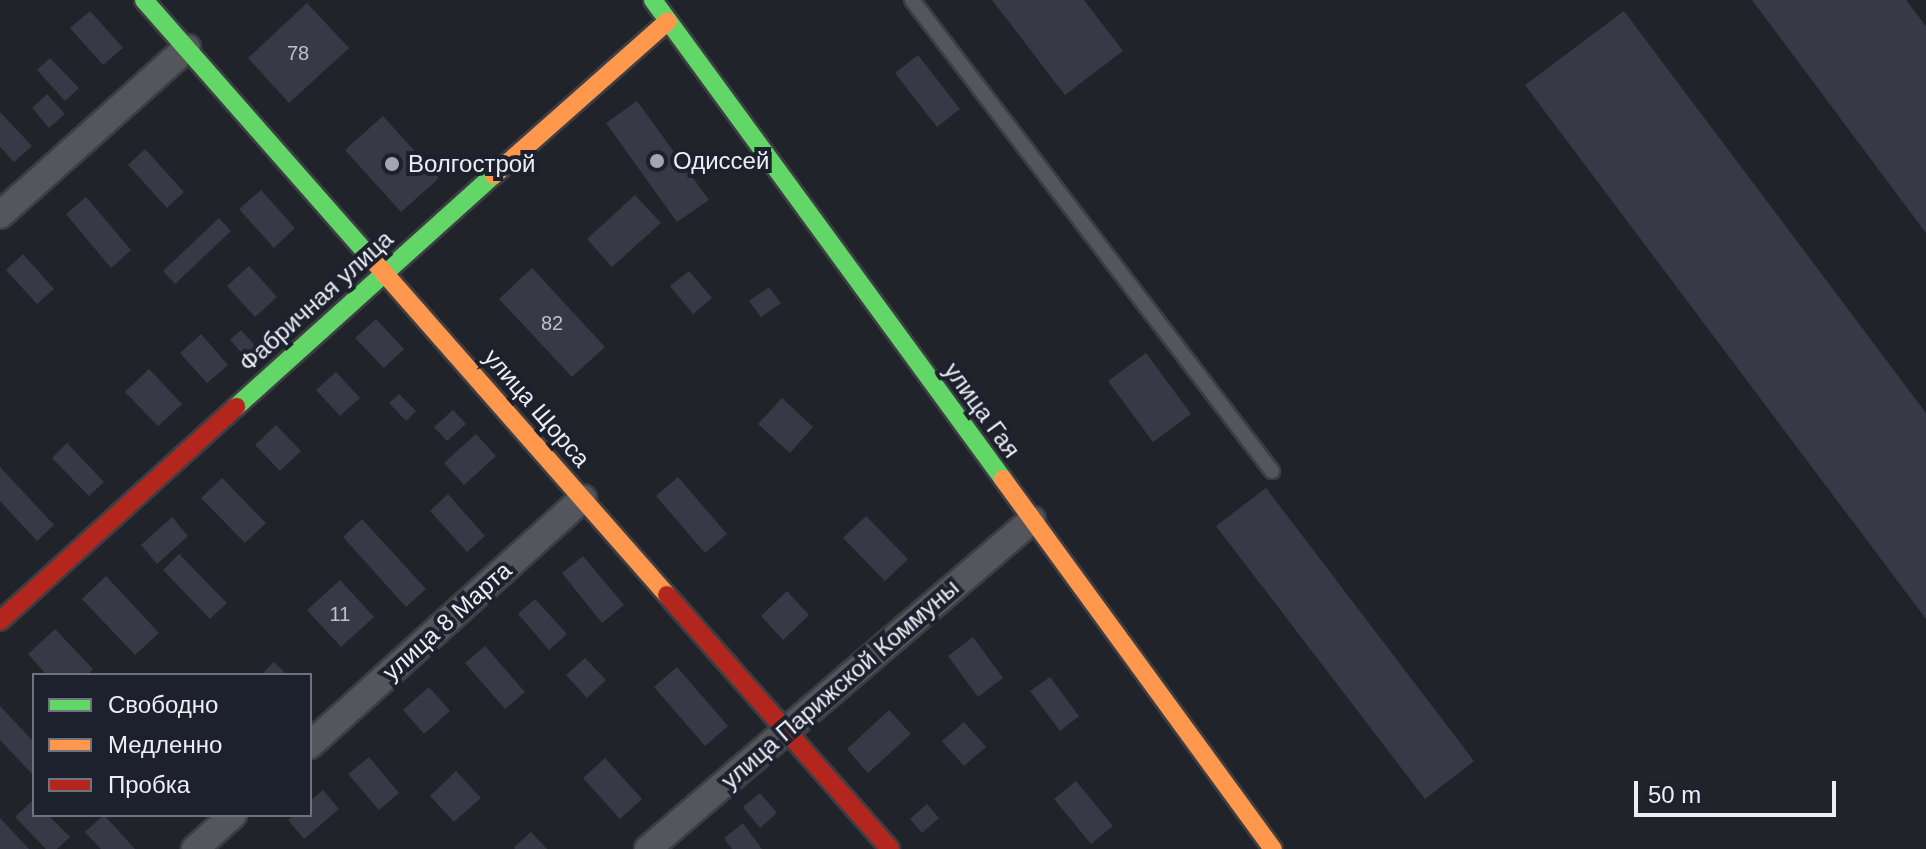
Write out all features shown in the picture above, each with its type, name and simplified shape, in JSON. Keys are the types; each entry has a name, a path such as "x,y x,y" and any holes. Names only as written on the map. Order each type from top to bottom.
{"street":[{"name":"улица Щорса","path":"144,0 890,849"},
{"name":"улица Гая","path":"653,0 1273,849"},
{"name":"Фабричная улица","path":"0,621 385,271 668,21"},
{"path":"0,215 187,48"},
{"name":"улица 8 Марта","path":"312,743 583,498"},
{"name":"улица Парижской Коммуны","path":"648,849 785,728 1032,520"},
{"path":"195,849 231,817"}],"lane":[{"path":"912,0 1272,471"}],"building":[{"path":"992,0 1084,0 1123,51 1065,95"},
{"path":"1752,0 1906,0 1926,26 1926,233"},
{"path":"307,3 349,48 289,103 248,58"},
{"path":"90,11 123,48 103,65 70,28"},
{"path":"1624,11 1926,413 1926,619 1525,85"},
{"path":"918,55 960,109 937,127 895,73"},
{"path":"50,58 79,88 65,101 37,70"},
{"path":"47,94 65,114 49,128 32,108"},
{"path":"637,101 709,200 677,222 606,123"},
{"path":"0,112 32,146 14,162 0,147"},
{"name":"Волгострой","path":"383,116 439,178 401,212 345,150"},
{"path":"145,149 184,192 167,208 128,165"},
{"path":"261,190 295,228 274,248 239,209"},
{"path":"635,195 661,223 612,267 587,239"},
{"path":"86,197 131,250 111,268 66,214"},
{"path":"219,218 231,231 175,284 163,271"},
{"path":"23,254 54,289 37,304 6,270"},
{"path":"249,266 277,297 255,317 227,286"},
{"path":"532,268 605,347 572,377 499,299"},
{"path":"689,271 712,298 693,314 670,286"},
{"path":"769,287 781,303 761,317 749,301"},
{"path":"376,319 404,349 384,368 355,338"},
{"path":"241,330 259,350 248,360 230,340"},
{"path":"201,334 228,365 207,383 180,353"},
{"path":"1146,353 1191,414 1153,442 1108,381"},
{"path":"149,369 182,404 158,426 125,392"},
{"path":"336,372 360,398 340,416 316,390"},
{"path":"399,394 416,411 406,421 389,403"},
{"path":"782,398 813,427 790,453 758,424"},
{"path":"453,410 466,424 447,441 434,427"},
{"path":"276,425 301,451 280,471 255,445"},
{"path":"476,434 496,456 464,485 444,463"},
{"path":"67,443 104,482 89,496 52,458"},
{"path":"0,467 54,525 37,541 0,501"},
{"path":"678,477 727,534 705,553 656,496"},
{"path":"222,478 266,523 245,543 201,498"},
{"path":"1266,488 1474,761 1425,799 1216,526"},
{"path":"448,494 485,536 467,552 430,511"},
{"path":"866,516 908,559 885,581 843,538"},
{"path":"172,517 188,536 157,564 141,545"},
{"path":"362,519 426,589 406,607 343,537"},
{"path":"179,554 227,603 210,619 163,570"},
{"path":"583,556 624,605 602,623 562,573"},
{"path":"106,576 159,633 135,655 82,599"},
{"path":"340,580 374,617 341,647 307,610"},
{"path":"787,591 809,615 783,640 761,616"},
{"path":"535,599 567,634 549,650 518,614"},
{"path":"55,629 93,669 89,673 45,673 28,654"},
{"path":"973,637 1003,678 978,697 948,656"},
{"path":"485,646 525,692 505,709 465,663"},
{"path":"585,658 606,680 587,698 566,675"},
{"path":"274,662 285,673 263,673"},
{"path":"677,667 728,726 705,746 654,687"},
{"path":"1050,677 1079,716 1060,731 1030,691"},
{"path":"429,687 450,711 424,734 403,710"},
{"path":"0,706 32,740 32,774 0,740"},
{"path":"889,710 911,734 868,773 847,749"},
{"path":"964,722 986,747 964,766 942,741"},
{"path":"369,757 399,793 379,810 348,774"},
{"path":"605,758 642,799 620,819 583,778"},
{"path":"456,771 481,798 454,822 430,796"},
{"path":"1076,781 1113,826 1091,844 1054,799"},
{"path":"323,790 339,809 304,839 288,820 292,817 312,817 312,799"},
{"path":"760,793 777,813 760,828 743,807"},
{"path":"32,801 32,817 50,817 70,837 57,849 46,849 15,817"},
{"path":"927,804 939,818 922,833 910,819"},
{"path":"106,817 135,849 101,849 85,832"},
{"path":"0,818 29,849 0,849"},
{"path":"743,823 762,849 732,849 724,838"},
{"path":"531,832 547,849 515,849 514,847"}],"traffic: fast":[{"path":"144,0 371,258"},
{"path":"653,0 1003,479"},
{"path":"236,407 494,175"}],"traffic: slow":[{"path":"494,175 668,21"},
{"path":"371,258 667,595"},
{"path":"1003,479 1273,849"}],"traffic: jam":[{"path":"0,621 236,407"},
{"path":"667,595 890,849"}],"place":[{"name":"Одиссей","path":"657,161"},
{"name":"Волгострой","path":"392,164"}]}
